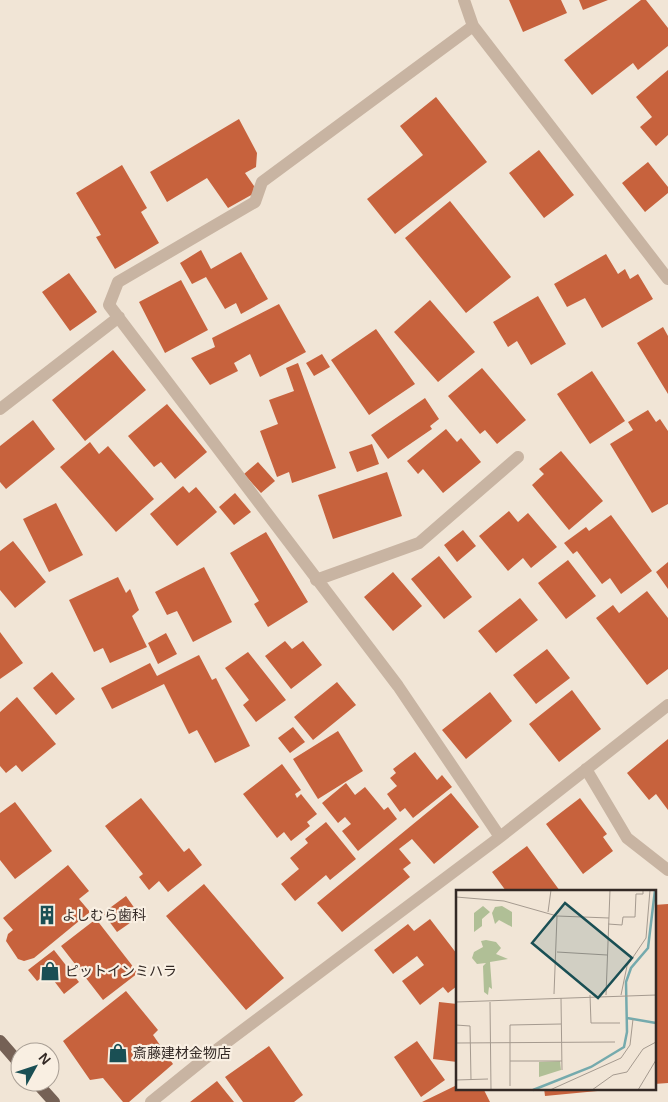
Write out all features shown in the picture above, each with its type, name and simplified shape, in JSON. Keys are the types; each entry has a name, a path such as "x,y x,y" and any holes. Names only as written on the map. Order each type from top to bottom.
{"main road":[{"path":"0,1041 10,1052"},
{"path":"45,1092 54,1102"}],"street":[{"path":"464,0 473,26 668,278"},
{"path":"473,26 262,182 255,202 118,282 109,305 398,686 500,837"},
{"path":"0,409 119,317"},
{"path":"316,580 419,544 518,456"},
{"path":"151,1102 203,1060 500,837 668,705"},
{"path":"586,769 628,838 668,870"}],"building":[{"path":"509,0 561,0 567,13 523,32"},
{"path":"579,0 608,0 583,10"},
{"path":"641,0 646,0 668,28 668,46 638,70 633,63 592,95 564,60"},
{"path":"668,70 668,135 656,146 640,127 652,117 636,97"},
{"path":"436,97 487,162 395,234 367,199 423,155 400,126"},
{"path":"239,119 257,153 256,167 245,173 254,186 253,194 228,208 207,178 167,202 150,172"},
{"path":"539,150 574,195 544,218 509,173"},
{"path":"648,162 668,187 668,193 645,212 622,183"},
{"path":"122,165 147,208 141,212 159,243 115,269 96,237 101,235 76,193"},
{"path":"450,201 511,277 466,313 405,238"},
{"path":"201,250 211,269 241,252 268,299 241,314 236,303 225,309 206,277 192,284 180,263"},
{"path":"606,254 618,274 625,269 630,279 638,274 653,299 602,328 585,298 567,307 554,284"},
{"path":"69,273 97,312 70,331 42,292"},
{"path":"181,280 208,330 165,353 139,302"},
{"path":"538,296 566,344 531,365 517,341 508,347 493,322"},
{"path":"430,300 475,352 438,382 394,332"},
{"path":"279,304 306,352 260,377 250,354 234,363 238,371 210,385 191,358 215,347 212,338"},
{"path":"663,327 668,336 668,394 637,343"},
{"path":"376,329 415,384 369,415 331,360"},
{"path":"113,350 146,390 85,441 52,400"},
{"path":"322,354 330,367 314,376 306,363"},
{"path":"298,363 336,468 292,483 289,472 277,477 260,431 278,424 269,400 294,391 286,368"},
{"path":"482,368 526,420 497,444 485,430 480,434 448,396"},
{"path":"592,371 625,421 590,444 557,394"},
{"path":"425,398 439,419 430,426 432,429 388,459 371,435"},
{"path":"167,404 207,452 175,479 161,462 154,467 128,436"},
{"path":"648,410 656,422 660,419 668,431 668,504 652,513 610,444 633,430 628,422"},
{"path":"33,420 55,449 6,489 0,482 0,446"},
{"path":"446,429 457,442 461,438 481,462 443,493 423,469 418,474 407,461"},
{"path":"90,442 99,454 108,446 154,499 116,532 60,467"},
{"path":"372,444 379,464 357,472 349,452"},
{"path":"561,451 603,501 569,530 532,485 544,474 539,469"},
{"path":"258,462 275,481 261,493 244,474"},
{"path":"387,472 402,516 333,539 318,495"},
{"path":"183,486 189,493 196,487 217,512 177,546 150,514"},
{"path":"235,493 251,512 234,525 219,507"},
{"path":"56,503 83,555 49,572 23,519"},
{"path":"509,511 518,522 528,513 557,547 531,568 523,558 508,571 479,536"},
{"path":"611,515 652,571 621,594 610,578 602,584 577,551 573,554 564,543 586,527 589,531"},
{"path":"463,530 476,546 457,562 444,545"},
{"path":"266,532 308,602 268,627 254,604 259,601 230,553"},
{"path":"13,541 46,582 15,608 0,590 0,551"},
{"path":"439,556 472,597 444,619 411,579"},
{"path":"568,560 596,596 566,619 538,583"},
{"path":"668,562 668,589 656,572"},
{"path":"204,567 232,622 193,642 177,611 167,615 155,592"},
{"path":"393,572 422,606 393,631 364,597"},
{"path":"118,577 126,593 130,589 139,610 132,616 147,647 110,663 103,648 94,652 69,600"},
{"path":"647,591 668,618 668,669 647,685 596,618 613,605 619,613"},
{"path":"520,598 538,620 496,653 478,631"},
{"path":"0,632 23,663 0,679"},
{"path":"166,633 177,654 158,664 148,643"},
{"path":"285,641 292,649 303,641 322,665 291,689 265,656"},
{"path":"547,649 570,678 536,704 513,675"},
{"path":"248,652 286,700 256,722 243,705 249,700 225,668"},
{"path":"199,655 212,680 216,678 250,746 215,763 197,730 189,734 164,684 112,709 101,688 150,663 157,676"},
{"path":"52,672 75,699 56,715 33,688"},
{"path":"337,682 356,705 313,740 294,717"},
{"path":"572,690 601,729 559,762 529,724"},
{"path":"490,692 512,721 466,759 442,730"},
{"path":"17,697 56,744 22,772 16,765 6,773 0,766 0,712"},
{"path":"293,727 305,742 290,753 278,738"},
{"path":"338,731 363,771 318,799 293,759"},
{"path":"668,739 668,810 656,794 649,800 627,773"},
{"path":"415,752 437,780 442,775 452,787 413,818 405,808 400,812 387,794 397,786 390,778 396,773 393,769"},
{"path":"282,764 301,790 295,794 297,798 301,794 317,814 307,822 310,826 291,841 284,832 277,838 243,794"},
{"path":"346,783 355,795 365,787 384,810 388,807 397,819 358,851 342,831 351,824 345,817 338,823 322,803"},
{"path":"451,793 479,827 434,864 412,839 399,849 411,863 403,869 410,877 342,932 317,903"},
{"path":"141,798 184,852 189,848 202,865 168,892 159,881 149,890 139,877 143,874 105,826"},
{"path":"580,798 607,834 603,837 613,851 583,874 546,824"},
{"path":"15,802 52,851 15,879 0,860 0,813"},
{"path":"326,822 356,859 330,880 326,875 295,901 281,884 299,869 290,858 308,843 305,839"},
{"path":"527,846 559,890 505,890 492,872"},
{"name":"よしむら歯科","path":"68,865 89,891 79,899 90,912 34,958 24,961 18,959 6,941 8,934 13,930 3,918"},
{"path":"204,884 284,978 246,1010 166,916"},
{"path":"126,896 140,916 117,932 103,913"},
{"path":"668,904 668,1083 656,1084 656,905"},
{"path":"96,919 138,973 103,1000 61,946"},
{"path":"430,919 456,953 456,987 448,993 443,987 420,1005 402,981 424,965 417,956 393,974 374,950 408,924 414,931"},
{"name":"ピットインミハラ","path":"54,950 79,982 64,994 48,973 37,981 28,970"},
{"name":"斎藤建材金物店","path":"126,991 158,1030 153,1035 173,1064 129,1102 123,1102 103,1078 90,1080 63,1041"},
{"path":"439,1002 456,1004 456,1062 433,1059"},
{"path":"417,1041 445,1080 421,1097 394,1057"},
{"path":"269,1046 303,1095 294,1102 243,1102 225,1077"},
{"path":"217,1081 234,1102 190,1102"},
{"path":"456,1085 456,1090 484,1090 490,1102 422,1102"},
{"path":"544,1090 608,1090 545,1096"}],"place":[{"name":"よしむら歯科","path":"47,915"},
{"name":"ピットインミハラ","path":"50,971"},
{"name":"斎藤建材金物店","path":"118,1053"}]}
